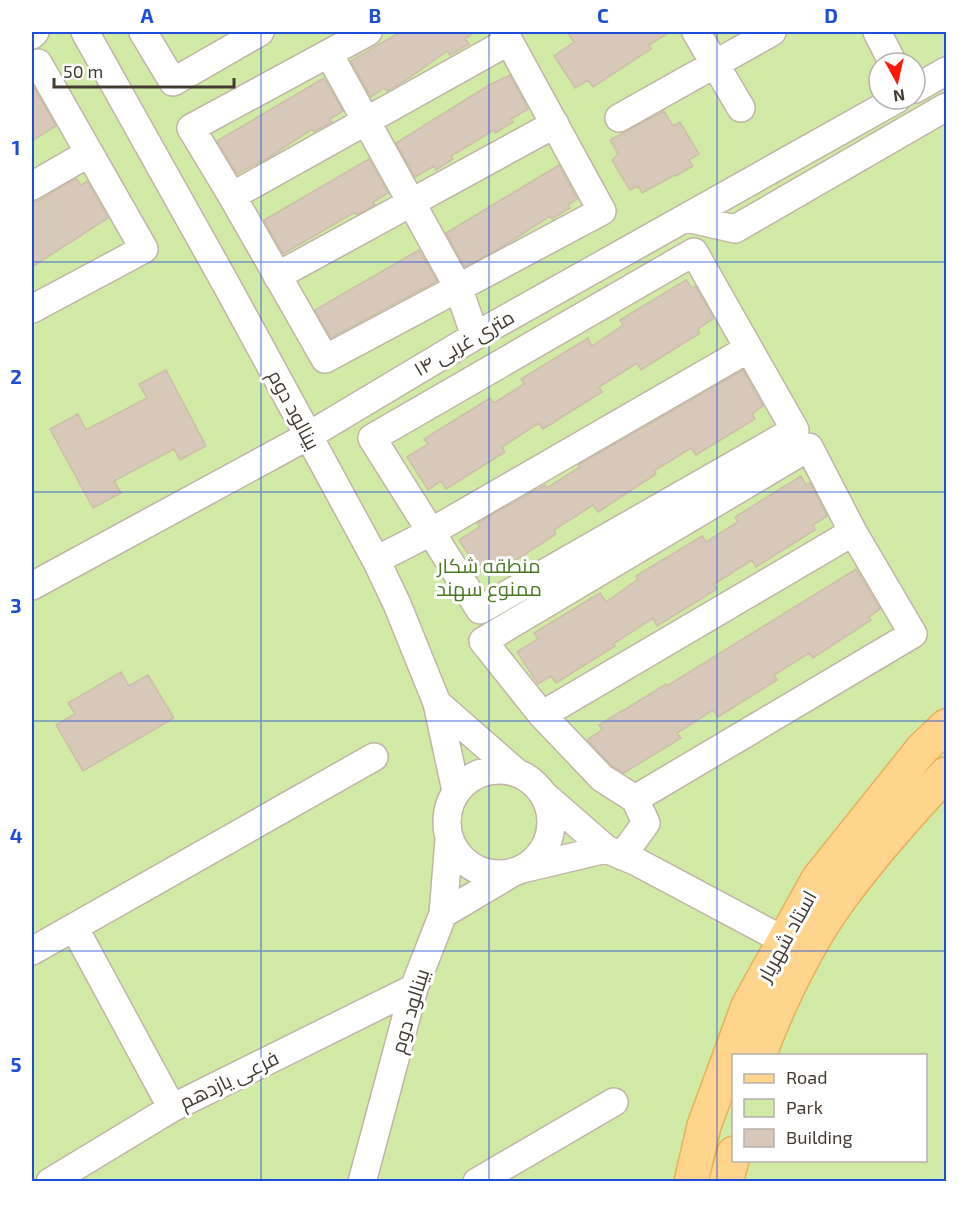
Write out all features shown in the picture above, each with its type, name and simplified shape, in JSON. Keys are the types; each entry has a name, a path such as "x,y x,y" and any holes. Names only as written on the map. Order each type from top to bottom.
{"main road":[{"name":"استاد شهریار","path":"691,1182 705,1126 748,1006 818,879 922,749 946,726"},
{"name":"استاد شهریار","path":"760,1054 801,961 841,898 905,817 946,774"},
{"path":"726,1182 732,1160"}],"street":[{"path":"32,35 35,32"},
{"name":"بینالود دوم","path":"85,32 132,112 376,560 397,604 437,703 517,773"},
{"path":"143,32 172,82 260,32"},
{"path":"232,196 366,121 506,36 602,211 325,359 191,128 368,32"},
{"path":"696,32 741,108"},
{"path":"619,117 772,32"},
{"path":"877,32 887,51"},
{"path":"328,54 458,287 475,336"},
{"path":"32,66 38,63 144,249 32,309"},
{"path":"927,82 946,71"},
{"path":"687,218 735,229 946,107"},
{"name":"۱۴ متری غربی","path":"32,586 308,436 475,336 876,111"},
{"path":"277,276 555,124"},
{"path":"32,186 89,153"},
{"path":"694,252 795,430 480,610 431,532 372,438 694,252"},
{"path":"376,560 431,532 748,349"},
{"path":"636,799 913,634 853,532 809,447 483,641 542,715 602,778 636,799 646,823 614,852 519,869 505,874 487,873 471,866 458,855 449,840 446,824 448,807 456,791 468,779 483,772 500,770 517,773 531,781 543,794 614,852 784,941"},
{"path":"542,715 853,532"},
{"path":"437,703 456,791"},
{"path":"32,951 374,757"},
{"path":"443,914 536,858 546,844 551,827 550,810 543,794"},
{"name":"بینالود دوم","path":"362,1182 414,988 443,914 449,840"},
{"path":"74,927 172,1108"},
{"name":"فرعی یازدهم","path":"50,1182 172,1108 414,988"},
{"path":"477,1182 614,1102"}],"green space":[{"name":"منطقه شکار ممنوع سهند","path":"32,32 946,32 946,1181 32,1181"}],"building":[{"path":"400,32 475,32 465,39 469,44 450,55 447,51 406,80 387,91 384,88 371,97 351,61"},
{"path":"567,32 670,32 649,45 651,49 593,87 588,80 575,88 554,56 574,42"},
{"path":"510,75 528,109 511,119 513,122 495,133 494,130 451,156 453,159 436,170 434,166 415,177 396,143 489,85"},
{"path":"324,78 343,111 330,119 332,122 314,132 312,129 271,156 237,174 217,141"},
{"path":"32,84 56,126 32,141"},
{"path":"664,111 673,126 680,122 699,154 689,160 693,166 676,176 642,193 638,186 630,190 612,160 618,154 610,140"},
{"path":"369,159 388,193 373,202 375,205 357,215 355,212 283,254 264,220"},
{"path":"559,165 577,199 568,205 570,208 552,219 550,216 507,244 465,267 446,233"},
{"path":"76,178 81,185 87,181 108,218 32,267 32,202 40,200"},
{"path":"419,250 437,281 331,338 315,310"},
{"path":"686,280 692,288 695,286 714,318 698,329 700,333 641,370 637,363 599,387 602,392 543,429 539,423 502,447 505,452 446,489 441,481 428,490 407,457 428,444 424,439 490,398 494,403 524,384 521,379 588,338 592,346 623,325 620,320"},
{"path":"166,370 206,446 180,460 174,449 114,481 121,493 93,508 50,429 78,414 86,430 147,398 139,384"},
{"path":"743,370 763,406 752,414 755,419 696,455 691,448 654,471 656,474 598,512 593,505 554,530 556,534 498,572 493,564 480,572 459,540 480,527 477,523 545,485 547,488 580,467 578,465"},
{"path":"801,476 806,485 810,483 827,516 813,525 815,530 756,567 752,560 714,584 717,589 657,626 653,618 613,644 615,646 556,683 551,676 538,684 517,652 538,639 534,633 600,593 606,602 638,579 636,576 702,536 706,542 738,522 735,517"},
{"path":"856,569 880,609 869,617 871,620 813,658 809,653 774,675 777,680 718,717 713,710 677,733 681,738 624,773 612,766 587,740 602,730 599,725 621,711 666,684 667,686"},
{"path":"121,672 129,686 148,675 174,718 83,771 56,725 75,714 68,703"}]}
